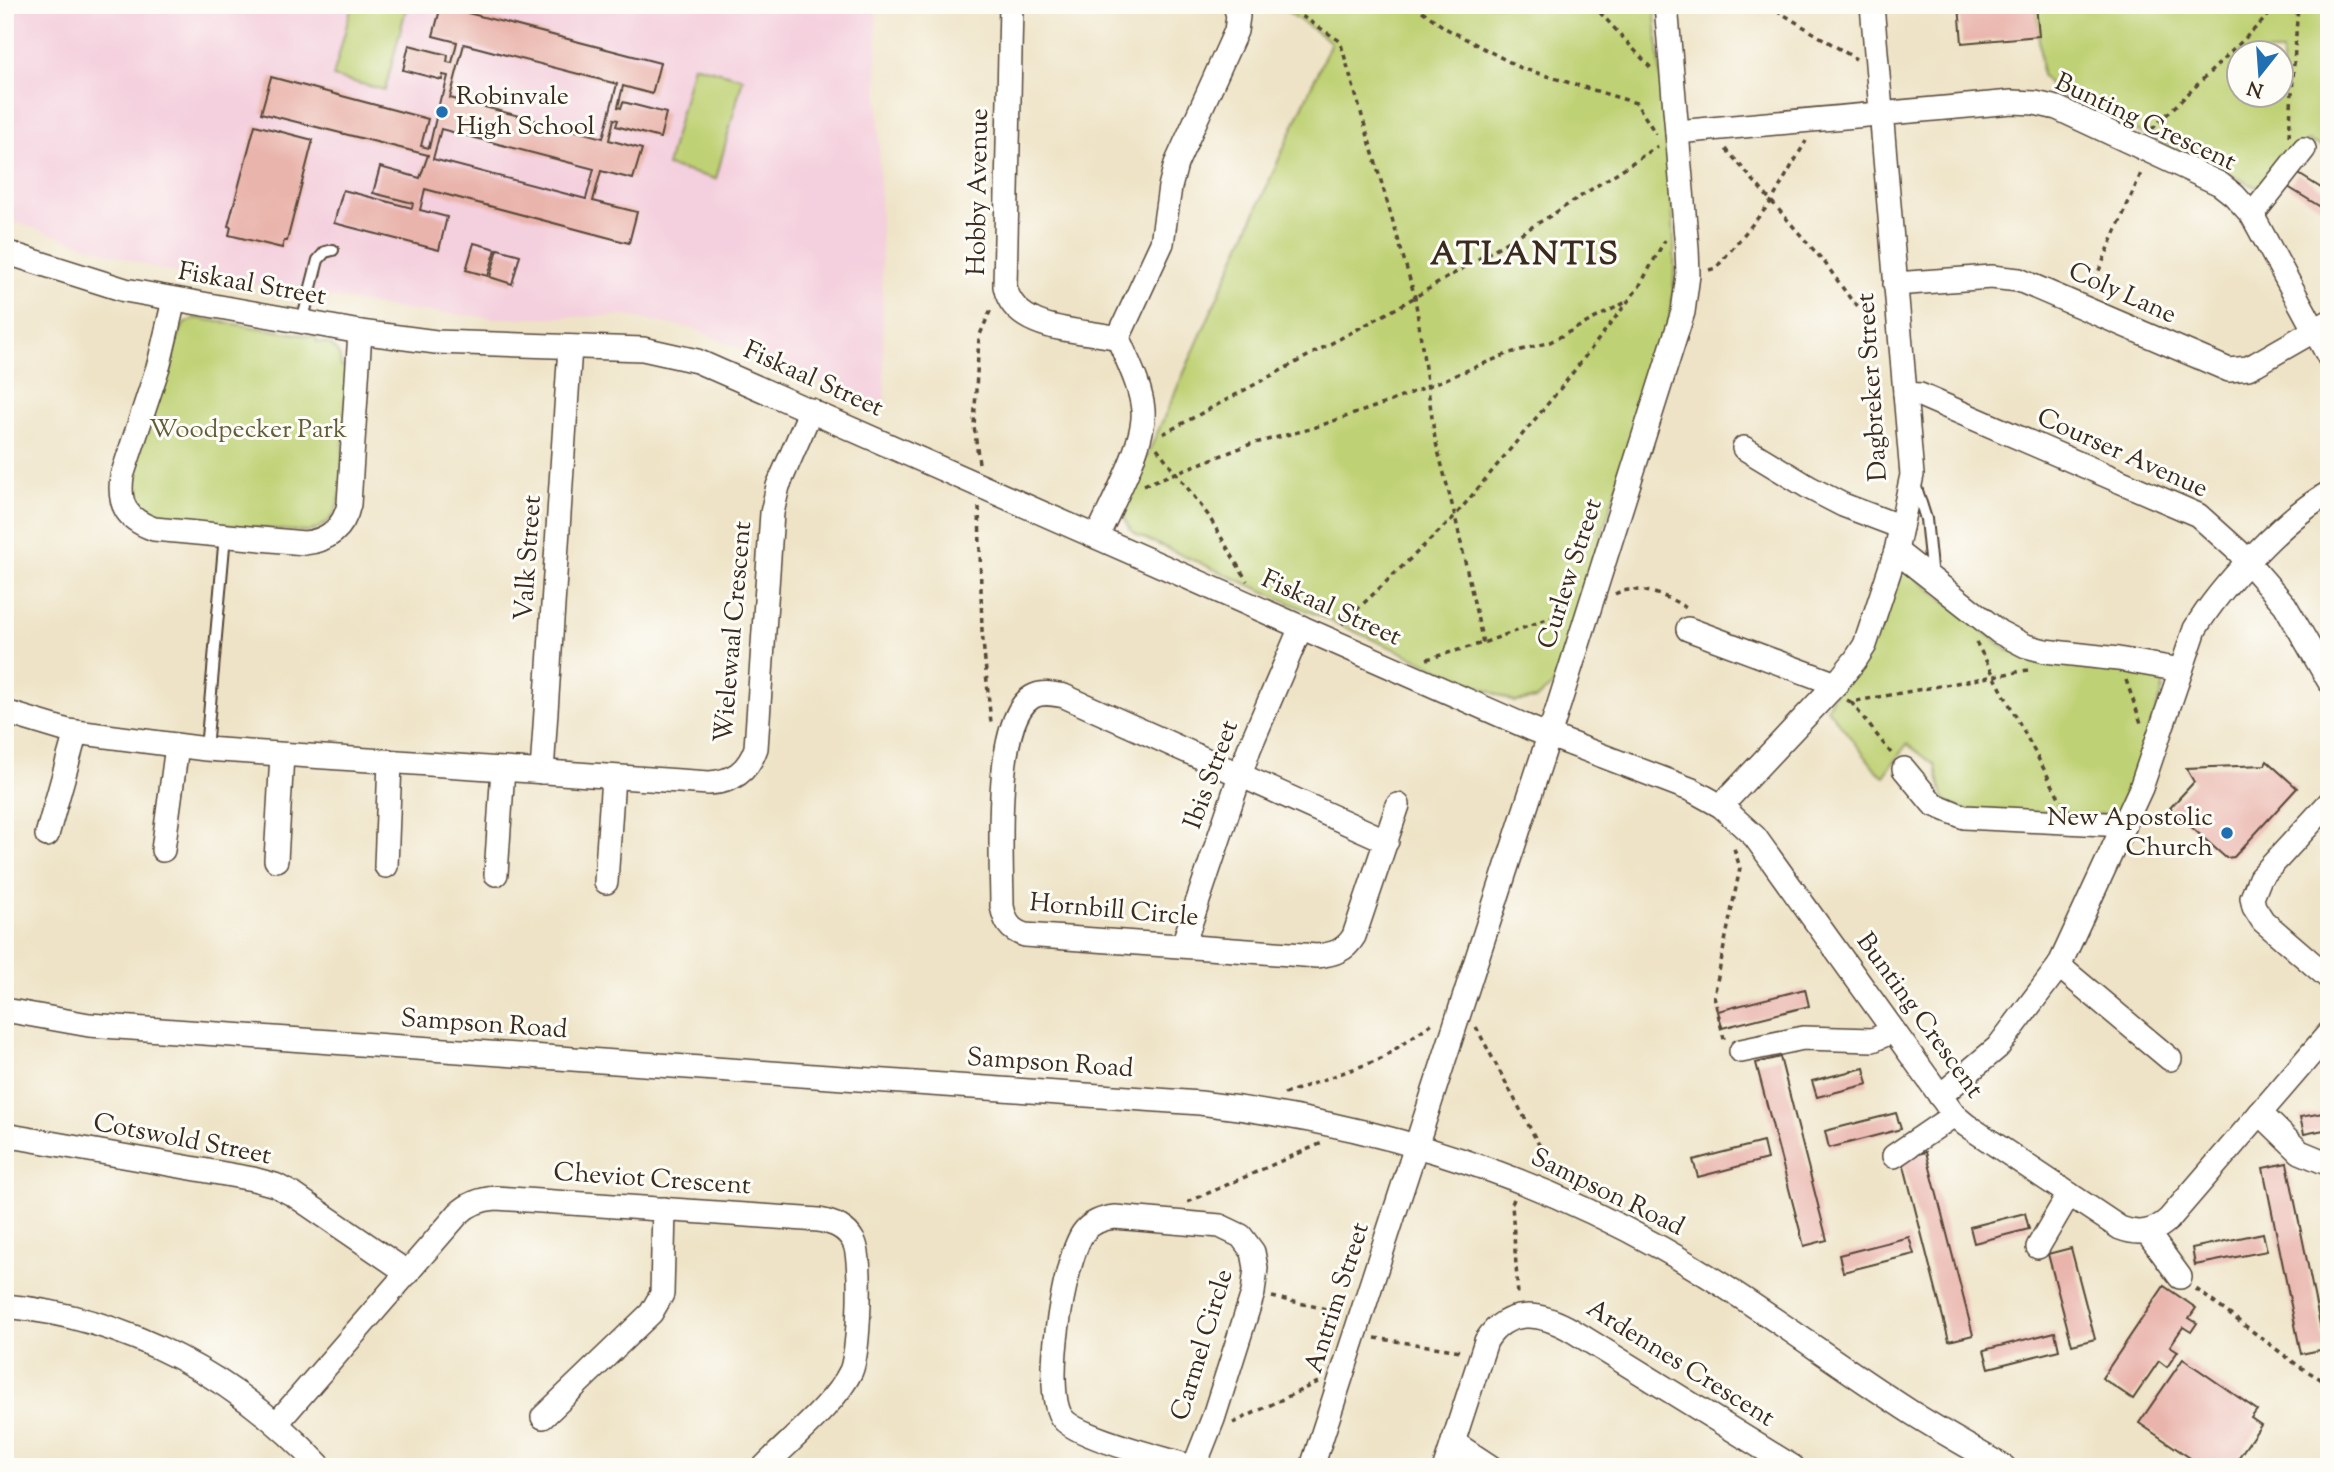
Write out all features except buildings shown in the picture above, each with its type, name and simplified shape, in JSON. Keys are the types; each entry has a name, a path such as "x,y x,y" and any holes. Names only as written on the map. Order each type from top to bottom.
{"street":[{"name":"Hobby Avenue","path":"1011,5 1005,286 1007,297 1013,306 1028,317 1064,329 1118,338"},
{"path":"1097,537 1118,489 1145,442 1142,432 1143,407 1118,338 1162,243 1172,175 1236,31 1238,16 1235,5"},
{"name":"Curlew Street","path":"1416,1145 1684,312 1688,275 1666,5"},
{"name":"Dagbreker Street","path":"1721,806 1836,684 1865,645 1896,551 1912,475 1872,5"},
{"name":"Bunting Crescent","path":"1677,132 2012,102 2057,108 2220,184 2234,195 2252,215 2322,327 2329,357"},
{"path":"2252,215 2296,144"},
{"name":"Fiskaal Street","path":"5,252 125,290 360,332 436,342 643,349 679,356 713,367 1549,736"},
{"name":"Coly Lane","path":"1895,284 2009,278 2229,370 2248,368 2322,327"},
{"path":"174,300 159,364 122,476 121,499 133,519 154,528 313,542 329,536 342,523 349,504 360,332"},
{"name":"Valk Street","path":"542,772 570,347"},
{"name":"Courser Avenue","path":"1905,394 1920,395 2190,511 2230,543 2285,604 2329,681"},
{"name":"Wielewaal Crescent","path":"5,712 76,732 206,749 719,783 738,775 752,758 757,737 772,513 778,486 811,410"},
{"path":"1744,448 1821,494 1901,527"},
{"path":"1940,1096 1998,1047 2059,966 2141,788 2180,670 2195,629 2205,612 2248,563 2297,516 2329,493"},
{"path":"1896,551 2012,640 2045,651 2118,659 2180,670"},
{"name":"Ibis Street","path":"1183,945 1240,776 1301,627"},
{"path":"1688,629 1836,684"},
{"name":"Hornbill Circle","path":"1387,841 1073,699 1052,694 1035,695 1024,705 1007,744 1003,779 1002,906 1009,926 1025,935 1317,956 1340,951 1354,936 1387,841 1398,805"},
{"path":"47,835 76,732"},
{"name":"Bunting Crescent","path":"1549,736 1692,790 1721,806 1755,837 1770,856 1954,1115 2120,1228 2138,1233 2147,1232"},
{"path":"163,850 177,746"},
{"path":"276,860 282,755"},
{"path":"386,866 390,762"},
{"path":"496,874 503,769"},
{"path":"1904,769 1933,804 1953,814 1975,819 2125,825"},
{"path":"606,882 613,777"},
{"path":"2329,803 2260,878 2252,898 2263,921 2329,978"},
{"path":"2059,966 2170,1059"},
{"name":"Sampson Road","path":"5,1010 89,1025 1200,1103 1297,1116 1356,1128 1520,1180 1616,1224 1705,1274 1914,1414 2004,1467"},
{"path":"1741,1051 1803,1038 1873,1040 1893,1031"},
{"path":"2180,1277 2147,1232 2168,1219 2329,1033"},
{"path":"2260,1113 2300,1152 2329,1164"},
{"path":"1895,1156 1954,1115"},
{"name":"Cotswold Street","path":"5,1135 275,1185 294,1195 408,1273"},
{"name":"Antrim Street","path":"1311,1467 1416,1145"},
{"path":"2038,1247 2069,1194"},
{"name":"Cheviot Crescent","path":"277,1423 458,1214 481,1200 496,1198 664,1209 819,1220 836,1224 845,1230 857,1248 859,1261 857,1340 852,1369 835,1395 764,1467"},
{"path":"542,1417 659,1303 662,1294 664,1209"},
{"name":"Carmel Circle","path":"1105,1218 1220,1226 1241,1236 1254,1252 1256,1268 1253,1293 1209,1429 1193,1467 1088,1434 1069,1425 1056,1409 1054,1384 1060,1305 1074,1250 1084,1231 1105,1218"},
{"path":"5,1306 55,1313 90,1322 157,1347 220,1381 277,1423 321,1467"},
{"path":"1446,1467 1481,1354 1491,1332 1508,1320 1527,1316"},
{"name":"Ardennes Crescent","path":"1527,1316 1558,1323 1573,1331 1793,1467"},
{"path":"1453,1442 1492,1467"}],"lane":[{"path":"302,322 318,260 322,254 333,250"},
{"path":"1912,475 1926,519 1932,578"},
{"path":"206,749 225,535"}],"path":[{"path":"1285,5 1340,41 1415,297 1435,439 1483,643"},
{"path":"1246,603 1252,589 1208,515 1176,473 1145,442 1415,297 1555,213 1662,144 1636,103 1521,68 1445,28 1414,5"},
{"path":"1592,5 1660,78 1672,81"},
{"path":"1768,5 1877,73"},
{"path":"2083,307 2143,149 2279,5"},
{"path":"2296,144 2298,5"},
{"path":"1688,275 1716,268 1771,202 1811,133 1805,120"},
{"path":"1718,128 1722,144 1825,263 1852,301 1887,330 1899,329"},
{"path":"1331,640 1339,627 1455,516 1560,389 1639,287 1673,226 1685,225"},
{"path":"1005,286 991,308 979,337 974,426 979,465 973,482 980,512 982,631 992,731 1007,744"},
{"path":"1118,489 1128,490 1251,444 1310,429 1389,402 1510,353 1550,342 1628,301"},
{"path":"1412,676 1418,662 1483,643 1565,611 1590,607 1622,590 1646,591 1684,606 1695,617 1688,629"},
{"path":"1970,632 2066,810 2067,823"},
{"path":"2118,659 2148,740 2156,742"},
{"path":"1851,702 2029,669"},
{"path":"1836,684 1904,769"},
{"path":"1732,843 1740,868 1714,996 1728,1053 1741,1051"},
{"path":"1186,1203 1356,1128"},
{"path":"1520,1180 1513,1205 1527,1316"},
{"path":"2180,1277 2301,1367 2329,1384"},
{"path":"1253,1293 1358,1326 1481,1354"},
{"path":"1209,1429 1215,1431 1318,1382 1341,1379"}],"shaded area":[{"name":"Robinvale High School","path":"5,5 876,5 885,408 694,329 624,316 497,318 404,310 164,271 5,219"}],"green space":[{"path":"352,5 407,5 385,90 333,77"},
{"path":"1278,5 1654,5 1674,242 1674,282 1669,322 1554,684 1536,699 1514,702 1139,536 1126,522 1126,503 1331,42"},
{"path":"2036,5 2329,5 2329,142 2321,146 2308,141 2288,151 2264,183 2256,187 2057,94 2042,75"},
{"path":"693,65 743,78 716,179 667,166"},
{"name":"Woodpecker Park","path":"195,318 316,337 317,342 335,349 341,367 348,367 340,497 333,515 321,526 309,532 155,520 135,506 129,480 181,330 184,324"},
{"path":"1908,572 2009,651 2022,655 2151,671 2162,678 2163,689 2120,815 1966,810 1947,802 1935,765 1907,744 1884,776 1877,771 1827,708 1899,574"}],"place":[{"name":"Robinvale High School","path":"442,112"},
{"name":"New Apostolic Church","path":"2227,833"}],"district":[{"name":"ATLANTIS","path":"1525,256"}]}
